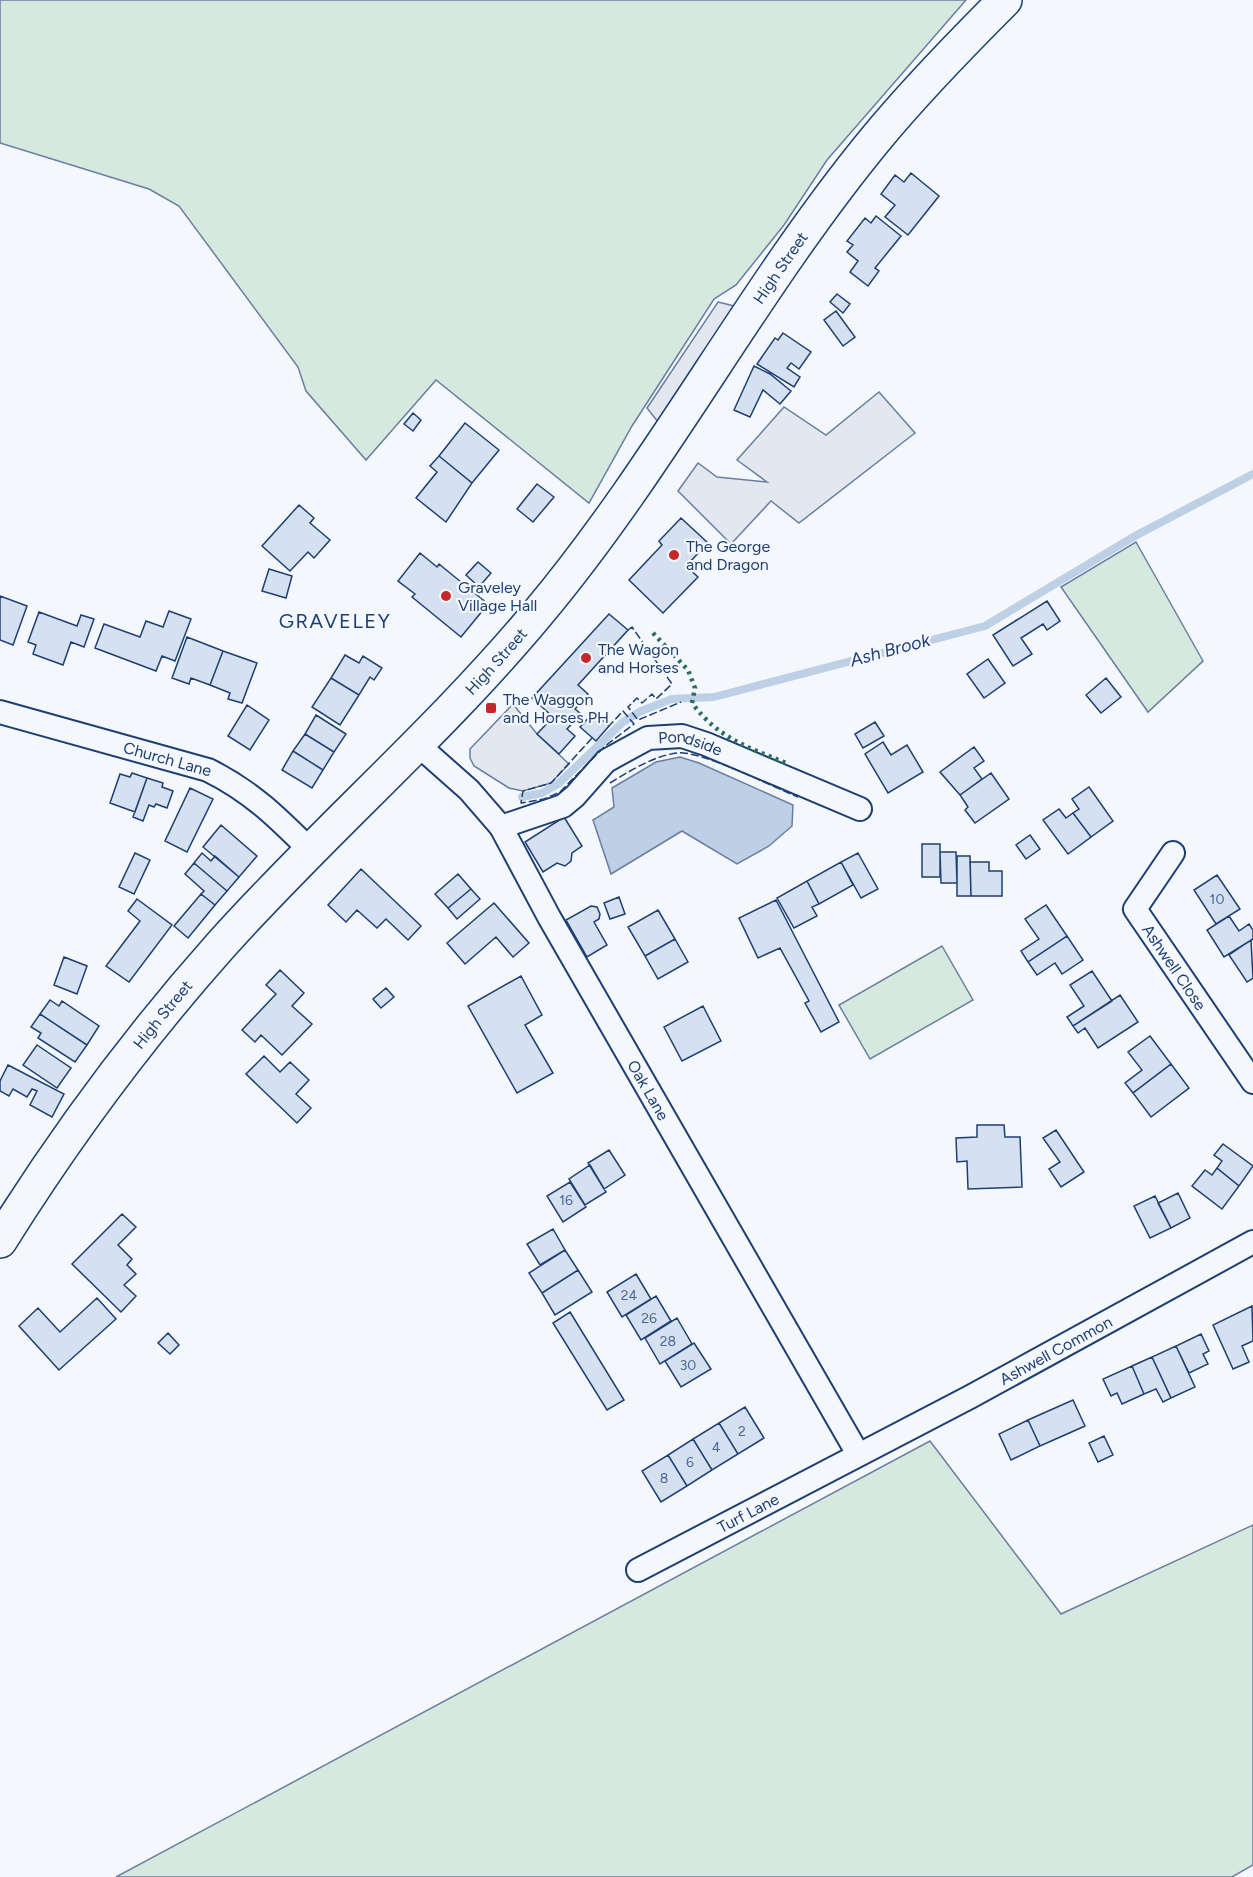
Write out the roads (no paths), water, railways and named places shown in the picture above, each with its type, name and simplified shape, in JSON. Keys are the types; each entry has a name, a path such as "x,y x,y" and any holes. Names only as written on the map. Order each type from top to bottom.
{"main road":[{"name":"High Street","path":"0,1241 38,1181 150,1028 222,944 417,744 535,617 582,560 811,226 874,141 1005,0"}],"street":[{"name":"Church Lane","path":"0,712 208,770 237,784 266,807 311,851"},
{"name":"Pondside","path":"501,827 563,806 606,761 648,738 657,736 682,736 706,744 860,809"},
{"name":"Oak Lane","path":"417,744 469,790 501,827 549,917 858,1454"},
{"name":"Ashwell Close","path":"1173,853 1135,909 1253,1082"},
{"name":"Ashwell Common","path":"858,1454 1253,1242"},
{"name":"Turf Lane","path":"638,1570 858,1454"}],"water":[{"path":"680,757 699,763 793,805 792,826 769,846 737,864 682,831 611,874 593,820 614,807 612,788 656,762"}],"waterway":[{"name":"Ash Brook","path":"522,797 542,793 558,784 623,722 641,711 672,699 714,697 985,626 1135,536 1253,474"}],"place":[{"name":"The George and Dragon","path":"674,555"},
{"name":"Graveley Village Hall","path":"446,596"},
{"name":"The Wagon and Horses","path":"586,658"},
{"name":"The Waggon and Horses PH","path":"491,708"}],"district":[{"name":"GRAVELEY","path":"335,621"}]}
